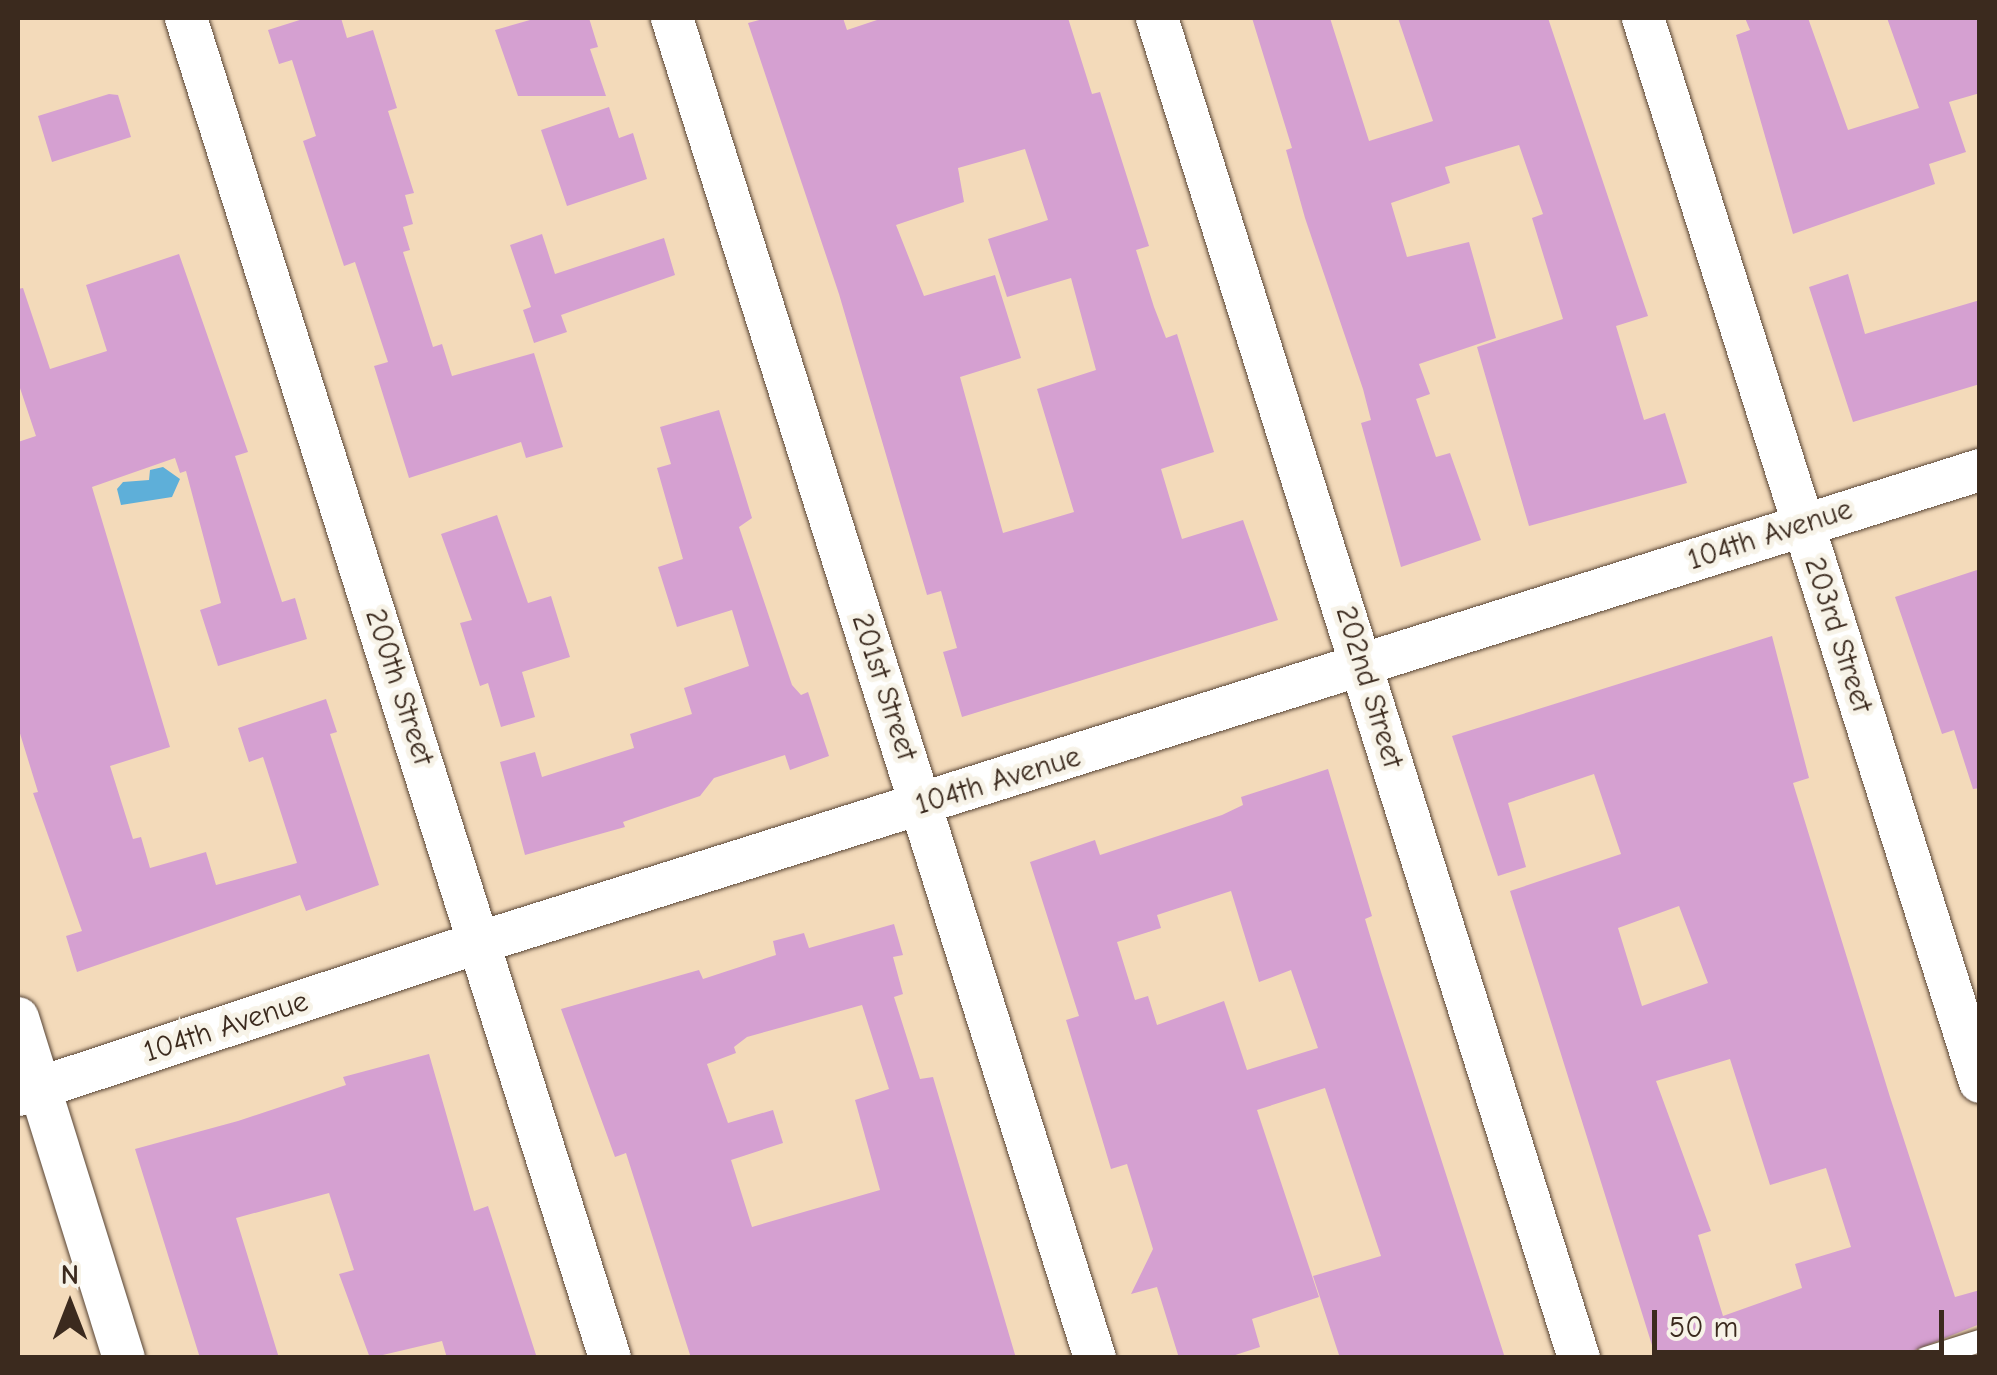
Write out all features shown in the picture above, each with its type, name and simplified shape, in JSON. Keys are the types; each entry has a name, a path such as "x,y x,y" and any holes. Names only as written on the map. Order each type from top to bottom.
{"street":[{"name":"200th Street","path":"186,18 610,1358"},
{"name":"201st Street","path":"672,18 1095,1358"},
{"name":"202nd Street","path":"1156,18 1579,1358"},
{"name":"203rd Street","path":"1642,18 1980,1082"},
{"name":"104th Avenue","path":"29,1092 480,942 1980,470"},
{"path":"18,1018 29,1092 124,1358"}],"lane":[{"path":"1926,1358 1980,1342"}],"water":[{"path":"163,467 180,479 172,497 121,505 117,489 123,482 149,480 150,470"}],"building":[{"path":"306,18 341,18 347,38 373,30 397,108 388,111 414,193 405,195 413,224 403,227 410,250 403,252 433,347 442,344 452,376 534,353 563,447 526,458 521,442 409,478 374,366 388,362 355,262 344,266 303,141 316,136 292,60 279,64 268,30"},
{"path":"537,18 589,18 598,47 590,49 606,96 518,96 495,30"},
{"path":"767,18 843,18 847,30 883,18 1068,18 1092,94 1100,92 1149,246 1136,250 1154,307 1166,338 1177,334 1214,452 1161,469 1182,539 1243,520 1278,620 962,717 943,652 957,648 941,591 927,595 839,294 748,23","holes":["1025,149 1048,220 988,239 1007,297 1071,278 1096,370 1037,389 1074,512 1003,533 960,377 1021,358 995,275 924,296 896,225 964,202 958,168"]},
{"path":"1252,18 1330,18 1369,141 1433,121 1398,18 1548,18 1648,316 1616,326 1644,420 1665,413 1687,483 1529,526 1477,347 1563,319 1532,218 1543,214 1519,145 1445,167 1450,183 1391,203 1407,257 1469,242 1496,338 1419,364 1430,394 1416,399 1436,457 1450,453 1481,540 1401,567 1361,423 1371,420 1363,389 1305,218 1286,150 1292,148"},
{"path":"1745,18 1808,18 1848,130 1919,108 1887,18 1980,18 1980,93 1949,102 1966,152 1929,164 1935,184 1793,234 1736,35 1750,30"},
{"path":"109,94 118,95 131,137 52,162 38,116"},
{"path":"609,107 619,138 633,133 647,179 567,206 541,130"},
{"path":"542,234 555,274 664,238 675,275 561,315 567,332 534,343 523,310 531,307 510,245"},
{"path":"179,254 248,452 235,456 282,602 295,598 307,639 218,666 200,610 221,603 186,471 180,473 175,458 92,487 170,747 110,766 133,839 141,837 150,868 206,852 216,885 297,863 263,757 249,762 238,728 326,699 337,732 330,734 379,885 306,911 300,895 77,972 66,936 82,931 33,793 38,792 18,727 18,442 36,436 18,382 18,289 23,288 50,369 107,351 86,285"},
{"path":"1848,274 1865,334 1980,300 1980,384 1853,422 1809,287"},
{"path":"719,410 752,518 739,527 792,685 801,695 808,692 829,756 790,770 785,755 714,778 700,796 623,822 625,827 525,855 500,762 535,752 542,777 634,748 630,734 692,714 684,688 749,666 732,610 677,627 658,567 683,559 657,468 671,464 660,427"},
{"path":"497,515 528,603 551,596 570,657 522,672 535,717 501,727 488,683 480,686 460,623 472,620 441,534"},
{"path":"1980,569 1980,788 1973,789 1954,730 1942,734 1895,597"},
{"path":"1772,636 1809,778 1793,783 1955,1297 1980,1290 1980,1324 1900,1356 1656,1358 1510,891 1621,854 1594,774 1508,803 1526,867 1498,876 1452,736","holes":["1679,906 1708,983 1642,1006 1618,928","1730,1059 1770,1185 1826,1168 1851,1247 1795,1264 1802,1288 1723,1316 1698,1235 1711,1231 1656,1081"]},
{"path":"1328,769 1372,916 1365,919 1505,1358 1340,1358 1313,1276 1381,1256 1325,1088 1257,1110 1319,1297 1252,1319 1260,1347 1226,1358 1179,1358 1157,1287 1131,1294 1153,1249 1127,1164 1111,1169 1066,1020 1079,1016 1030,862 1095,840 1100,855 1222,815 1243,805 1241,797","holes":["1231,891 1259,982 1291,970 1318,1048 1247,1070 1224,1001 1157,1025 1148,996 1135,1000 1117,942 1161,928 1157,915"]},
{"path":"894,924 903,955 893,957 903,994 894,997 920,1079 933,1077 1016,1358 691,1358 626,1153 615,1157 561,1009 699,970 703,979 776,955 773,941 804,933 809,948","holes":["862,1005 889,1089 855,1100 880,1190 752,1227 731,1160 783,1143 773,1110 728,1123 707,1064 736,1053 734,1047 747,1037"]},
{"path":"429,1054 474,1211 488,1206 537,1358 447,1358 442,1341 370,1358 339,1274 354,1270 329,1193 236,1218 279,1358 200,1358 135,1149 238,1121 346,1085 343,1077"}]}
